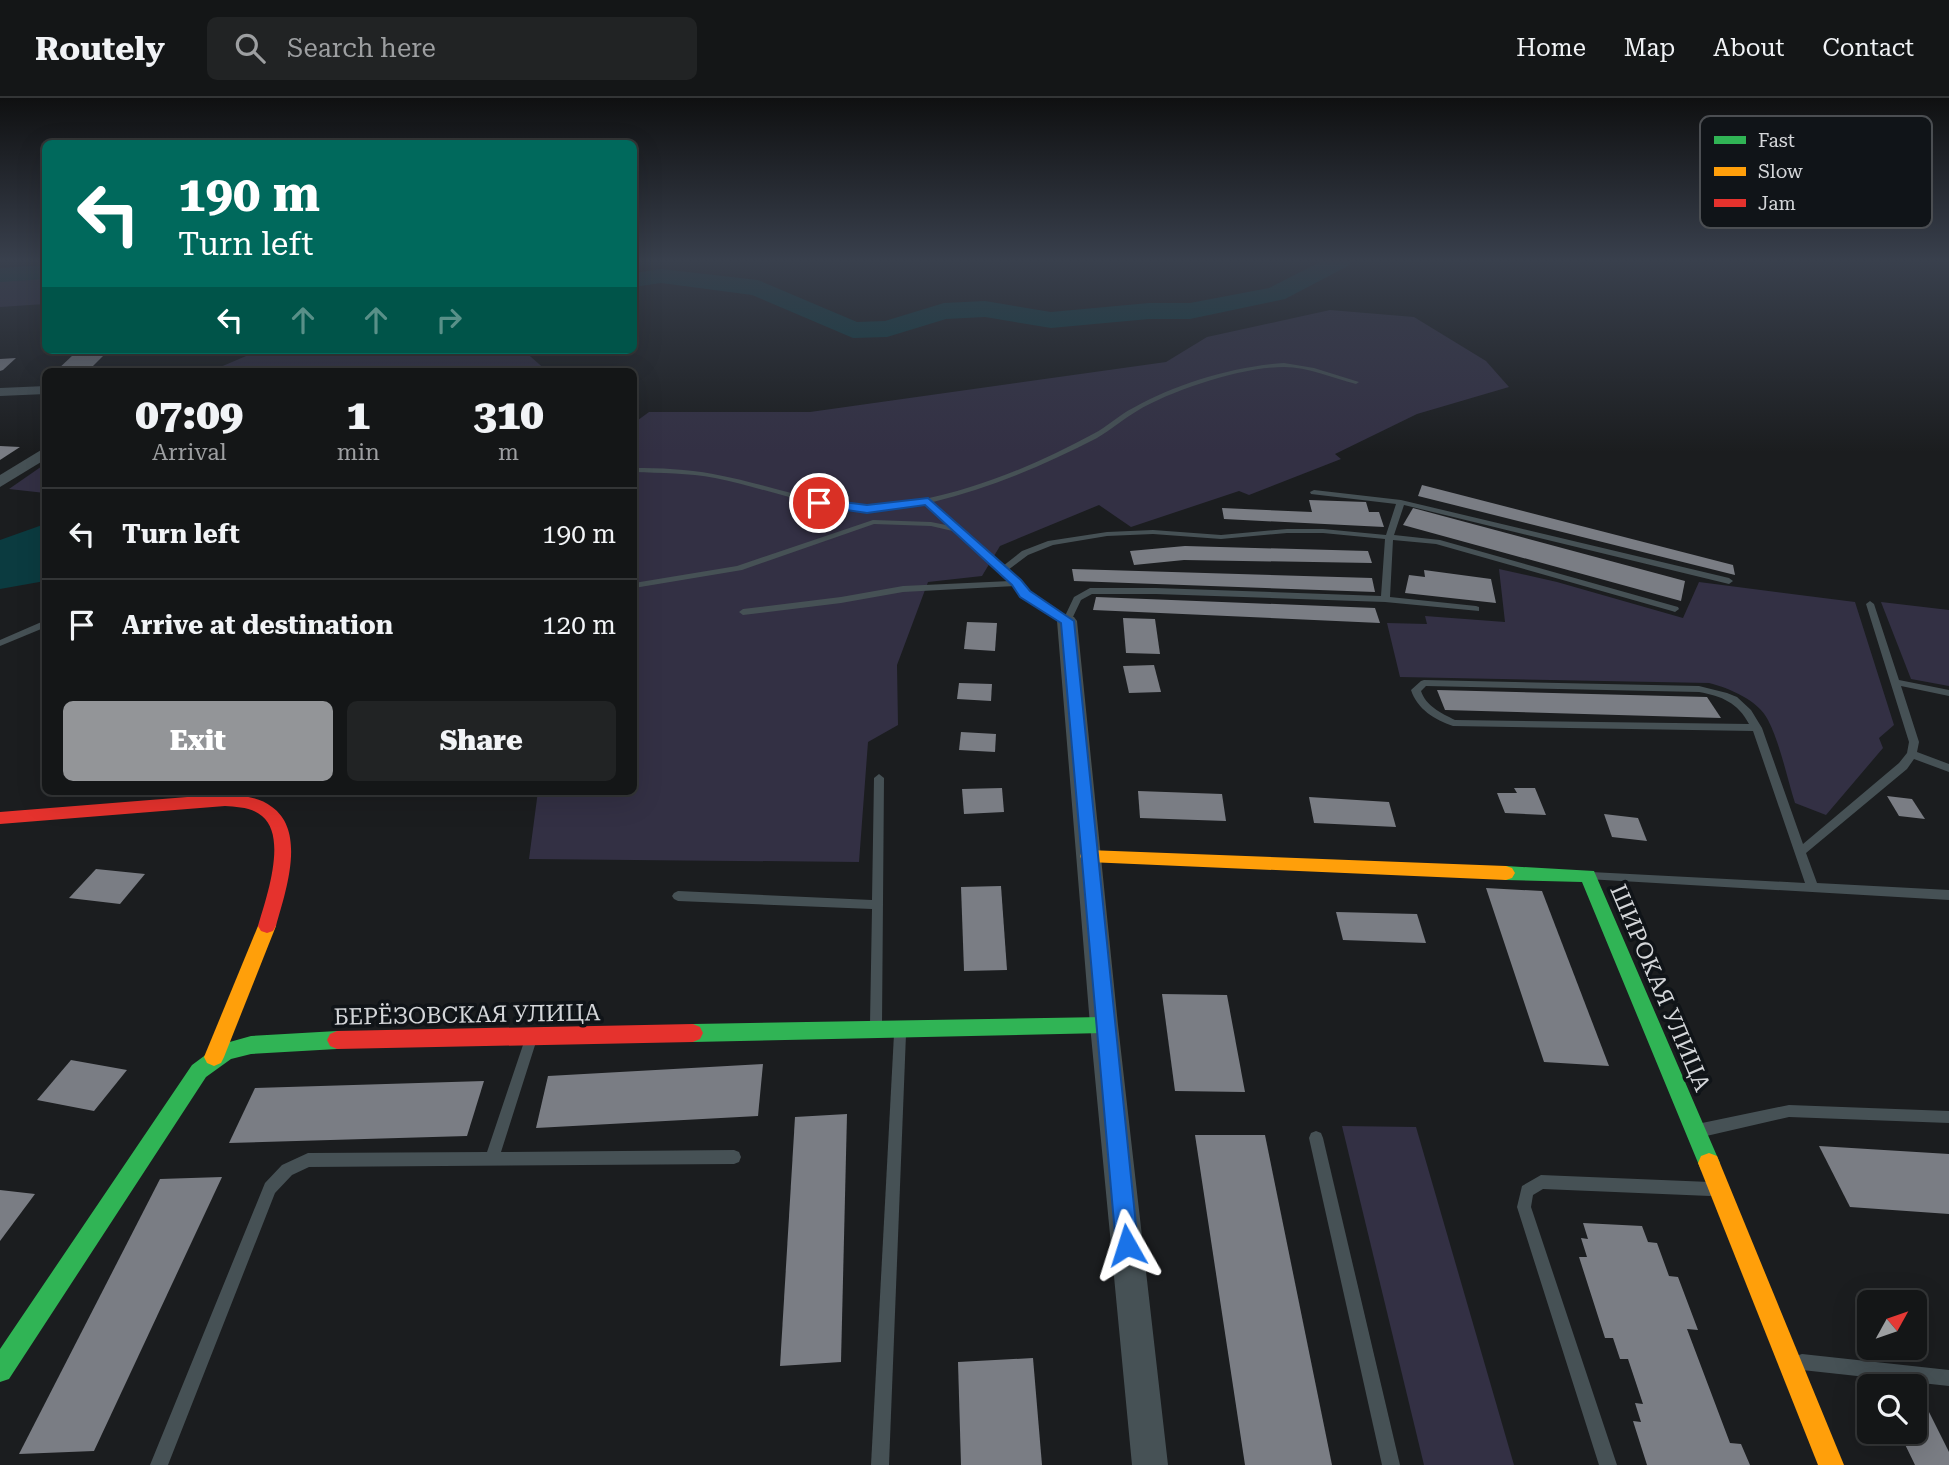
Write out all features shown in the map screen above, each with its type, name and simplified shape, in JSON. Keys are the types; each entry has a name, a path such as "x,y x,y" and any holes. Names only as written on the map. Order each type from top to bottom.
{"street":[{"path":"0,392 42,390"},
{"path":"0,482 42,455"},
{"path":"1067,621 1104,1025 1150,1465"},
{"path":"0,818 130,799 233,801 259,804 273,814 283,834 283,858 272,913 214,1057 199,1071 0,1370"},
{"name":"ШИРОКАЯ УЛИЦА","path":"1088,856 1588,876 1696,1132 1831,1465"},
{"name":"БЕРЁЗОВСКАЯ УЛИЦА","path":"214,1057 226,1051 263,1044 1104,1025"}],"lane":[{"path":"637,470 723,478 819,503 867,509 928,501 995,481 1097,435 1138,408 1213,380 1283,365 1356,382"},
{"path":"1314,492 1401,502 1729,580"},
{"path":"928,501 1017,583 1025,594 1067,621 1077,599 1090,591 1385,599 1476,609"},
{"path":"1385,599 1388,537 1401,502"},
{"path":"637,585 739,568 873,522 931,524 958,530"},
{"path":"1003,570 1025,553 1051,544 1107,534 1153,532 1221,537 1287,530 1323,531 1437,542 1675,609"},
{"path":"743,612 779,609 902,589 1017,583"},
{"path":"1800,852 1903,766 1912,754 1914,742 1870,604"},
{"path":"0,643 42,625"},
{"path":"1895,682 1949,693"},
{"path":"1757,728 1453,723 1429,710 1417,698 1416,690 1424,683 1699,689 1724,693 1753,717 1757,728 1812,887"},
{"path":"1912,754 1949,768"},
{"path":"876,1029 879,778"},
{"path":"1588,876 1949,895"},
{"path":"678,896 876,905"},
{"path":"880,1465 900,1029"},
{"path":"492,1159 532,1036"},
{"path":"1696,1132 1789,1111 1949,1117"},
{"path":"1315,1138 1391,1465"},
{"path":"159,1465 270,1188 287,1170 308,1160 734,1157"},
{"path":"1608,1465 1524,1207 1527,1191 1541,1182 1719,1189"},
{"path":"1789,1360 1949,1378"}],"shaded area":[{"path":"1263,325 1427,325 1486,361 1509,387 1417,414 1335,454 1341,459 1249,495 1239,491 1131,527 1099,505 1000,546 982,576 928,582 897,665 898,725 868,742 859,862 529,859 537,795 637,795 637,421 649,412 810,412 1166,362 1207,337"},
{"path":"251,354 528,354 544,368 218,368"},
{"path":"42,466 42,493 9,489"},
{"path":"1499,569 1557,582 1683,618 1699,582 1855,602 1894,725 1879,738 1883,748 1826,815 1795,803 1776,739 1763,713 1742,696 1717,685 1400,677 1387,623 1427,624 1425,616 1505,622"},
{"path":"1881,602 1949,610 1949,686 1911,679"},
{"path":"1342,1126 1416,1127 1514,1465 1424,1465"}],"water":[{"path":"42,525 42,582 0,589 0,540"}],"building":[{"path":"105,354 91,368 59,368 73,355"},
{"path":"16,358 3,370 0,371 0,359"},
{"path":"0,446 20,447 0,460"},
{"path":"1422,485 1733,565 1735,575 1418,496"},
{"path":"1309,500 1366,502 1369,512 1379,512 1384,527 1224,519 1222,508 1312,512"},
{"path":"1413,508 1685,581 1681,601 1403,525"},
{"path":"1185,546 1368,551 1372,563 1184,560 1134,565 1130,551"},
{"path":"1072,569 1372,578 1375,592 1074,581"},
{"path":"1424,570 1491,579 1496,603 1405,593 1409,575 1425,577"},
{"path":"1096,597 1375,608 1380,623 1093,610"},
{"path":"1123,618 1155,619 1160,654 1126,653"},
{"path":"967,622 997,623 995,651 964,649"},
{"path":"1154,665 1161,692 1129,693 1123,666"},
{"path":"959,683 992,684 991,701 957,699"},
{"path":"1437,690 1707,697 1721,718 1445,710"},
{"path":"961,732 996,734 995,752 959,750"},
{"path":"1002,788 1004,812 964,814 962,789"},
{"path":"1514,788 1535,788 1546,815 1505,813 1497,793 1517,793"},
{"path":"1138,791 1222,794 1226,821 1140,818"},
{"path":"1887,796 1912,799 1925,819 1899,816"},
{"path":"1309,797 1389,802 1396,827 1314,823"},
{"path":"1604,814 1638,818 1647,841 1612,837"},
{"path":"96,869 145,874 120,904 69,898"},
{"path":"1001,886 1007,970 964,971 961,887"},
{"path":"1486,888 1542,891 1609,1066 1544,1062"},
{"path":"1336,912 1417,914 1426,943 1343,940"},
{"path":"1162,994 1227,995 1245,1092 1175,1091"},
{"path":"71,1060 127,1070 94,1111 37,1100"},
{"path":"763,1064 758,1116 536,1128 548,1076"},
{"path":"484,1081 467,1136 229,1143 255,1088"},
{"path":"847,1114 841,1362 780,1366 795,1117"},
{"path":"1195,1135 1265,1135 1332,1465 1245,1465"},
{"path":"1819,1146 1949,1154 1949,1214 1850,1207"},
{"path":"222,1177 94,1451 19,1454 160,1179"},
{"path":"0,1190 35,1194 0,1241"},
{"path":"1583,1223 1642,1226 1648,1242 1657,1243 1669,1276 1678,1277 1698,1330 1687,1329 1730,1443 1741,1444 1750,1465 1647,1465 1633,1421 1641,1422 1635,1403 1643,1404 1628,1359 1620,1359 1613,1338 1605,1338 1579,1257 1587,1257 1581,1238 1588,1239"},
{"path":"1033,1358 1042,1465 961,1465 958,1362"},
{"path":"1927,1408 1949,1452 1949,1465 1915,1465 1905,1444 1927,1444"}],"waterway":[{"path":"841,325 853,330 887,329 900,325"}],"traffic: fast":[{"path":"1506,873 1588,876 1709,1163"},
{"path":"693,1033 1104,1025"},
{"path":"0,1370 199,1071 226,1051 251,1045 337,1040"}],"traffic: slow":[{"path":"1088,856 1506,873"},
{"path":"214,1057 267,926"},
{"path":"1709,1163 1831,1465"}],"traffic: jam":[{"path":"0,818 225,800 251,803 268,812 278,826 282,843 282,863 267,926"},
{"path":"337,1040 693,1033"}],"route":[{"path":"819,503 867,509 928,501 1017,583 1025,594 1067,621 1127,1245"}]}
